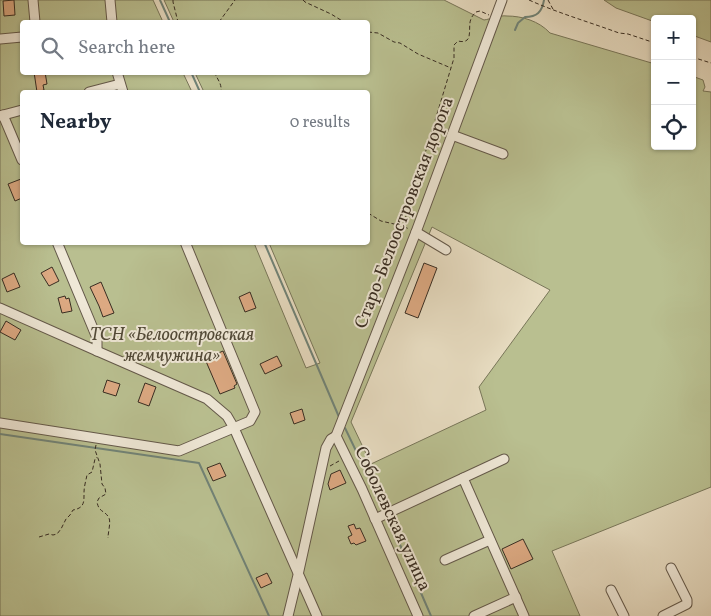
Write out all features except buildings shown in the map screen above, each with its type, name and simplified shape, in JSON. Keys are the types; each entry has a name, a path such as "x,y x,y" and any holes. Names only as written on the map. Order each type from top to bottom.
{"street":[{"path":"33,0 36,20"},
{"path":"110,0 112,20"},
{"name":"Старо-Белоостровская дорога","path":"288,616 326,448 331,439 336,436 416,232 502,0"},
{"path":"0,39 20,37"},
{"path":"106,90 122,88 118,75"},
{"path":"20,110 2,115 20,156"},
{"path":"452,135 503,154"},
{"path":"416,232 446,250"},
{"path":"58,245 97,338 97,352"},
{"path":"0,423 179,450 250,421 255,412 186,245"},
{"path":"0,308 207,399 227,416 317,616"},
{"name":"Соболевская улица","path":"336,436 418,616"},
{"path":"375,519 504,459"},
{"path":"463,478 524,616"},
{"path":"445,560 490,540"},
{"path":"663,616 687,604 687,600 671,568"},
{"path":"611,590 624,616"},
{"path":"474,616 516,597"}],"path":[{"path":"173,0 178,20"},
{"path":"220,20 235,0"},
{"path":"303,0 341,20"},
{"path":"529,0 619,33 651,42"},
{"path":"533,2 538,0"},
{"path":"548,0 555,11"},
{"path":"403,226 454,58 454,45 458,41 466,41 469,38 470,21 476,12 480,11 488,15 497,14"},
{"path":"370,32 378,33 418,54 451,68"},
{"path":"696,58 711,63"},
{"path":"215,75 221,90"},
{"path":"370,214 381,221 403,226 416,232"},
{"path":"96,446 95,450 101,469 102,484 106,494 99,498 97,502 99,509 109,519 108,538"},
{"path":"39,537 57,534 73,510 79,509 83,504 85,501 84,490 87,475 92,472 97,457"},
{"path":"328,467 346,458"}],"green space":[{"name":"ТСН «Белоостровская жемчужина»","path":"0,0 153,0 162,20 20,20 20,75 184,75 191,90 20,90 20,245 255,245 306,368 320,363 270,245 370,245 370,90 203,90 196,75 370,75 370,20 173,20 164,0 444,0 484,20 504,16 524,18 536,22 550,33 651,63 651,150 696,150 696,77 703,80 705,87 703,91 711,92 711,487 552,551 580,616 0,616","holes":["432,227 550,290 479,387 486,410 371,464 351,422"]},
{"path":"604,0 711,0 711,42 696,36 696,15 651,15 651,21 616,8"}],"waterway":[{"path":"160,0 169,20"},
{"path":"515,30 518,23 525,17 538,13 542,8 544,0"},
{"path":"192,75 199,90"},
{"path":"265,245 339,417"},
{"path":"345,428 385,511"},
{"path":"0,434 199,463 269,616"},
{"path":"388,517 431,616"}]}
